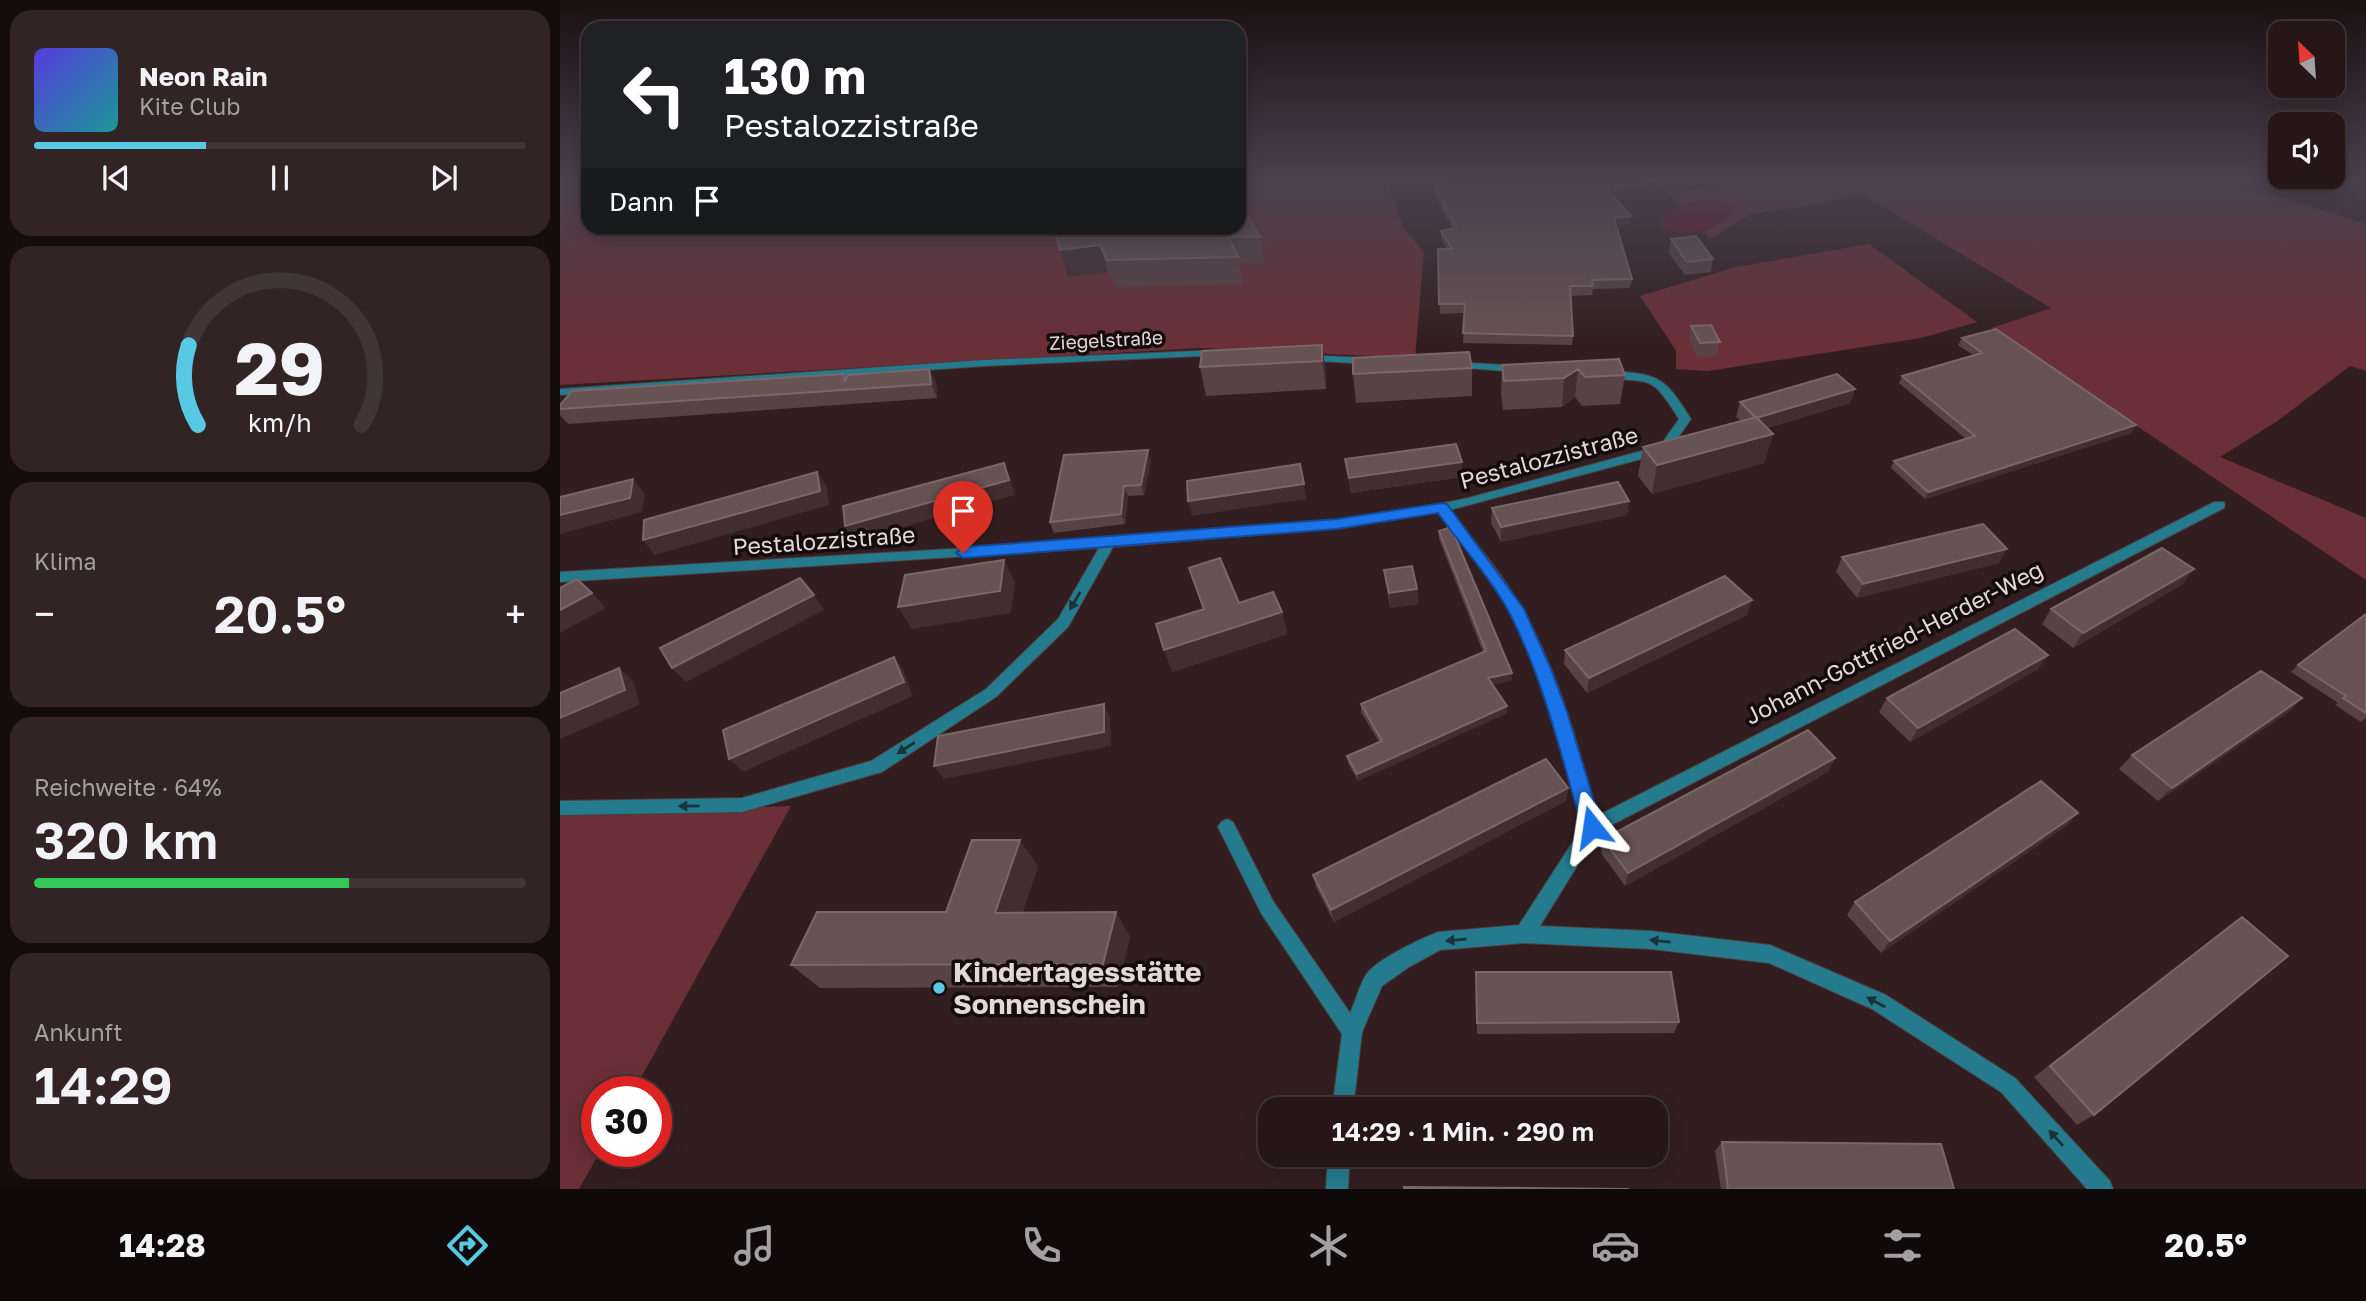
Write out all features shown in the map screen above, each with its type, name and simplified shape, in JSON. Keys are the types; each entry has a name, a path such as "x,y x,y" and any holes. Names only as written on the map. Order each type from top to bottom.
{"street":[{"name":"Ziegelstraße","path":"560,392 985,363 1202,352 1229,354"},
{"path":"1297,357 1378,361"},
{"path":"1446,365 1529,370"},
{"name":"Pestalozzistraße","path":"560,577 1022,550 1337,524 1442,508 1664,449 1685,419 1665,387 1653,377 1598,374"},
{"name":"Johann-Gottfried-Herder-Weg","path":"1592,827 2219,505"},
{"path":"1442,508 1516,609 1543,669 1592,827 1524,934"},
{"path":"560,808 742,805 876,767 991,694 1063,622 1109,542"},
{"path":"1227,827 1267,907 1352,1032"},
{"path":"1344,1097 1352,1032 1375,979 1402,960 1438,941 1524,934 1651,940 1770,954 1879,1002 2008,1085 2102,1189"},
{"path":"1337,1189 1338,1167"}],"shaded area":[{"path":"560,233 1408,233 1424,252 1415,358 1201,348 560,385"},
{"path":"1704,233 1719,233 1710,239"},
{"path":"1927,233 2366,233 2366,371 2350,366 2276,422 2220,457 2366,518 2366,580 1991,328 2051,308"},
{"path":"1869,244 1977,322 1921,338 1708,371 1676,369 1676,351 1640,296 1736,267"},
{"path":"791,806 642,1076 581,1076 581,1167 591,1167 579,1189 560,1189 560,814"}],"building":[{"path":"1258,233 1260,237 1227,236 1238,257 1107,260 1100,245 1060,250 1055,235"},
{"path":"1443,233 1619,233 1632,279 1592,280 1593,286 1570,286 1573,336 1463,333 1465,304 1439,304 1438,249 1452,249"},
{"path":"1696,236 1713,259 1687,262 1671,239"},
{"path":"1711,325 1720,342 1700,343 1691,326"},
{"path":"1996,329 2136,425 1928,492 1894,461 1975,436 1902,376 1982,353 1962,338"},
{"path":"1322,345 1322,361 1200,367 1202,351"},
{"path":"1469,352 1472,368 1353,374 1353,358"},
{"path":"1619,359 1625,375 1585,377 1578,369 1564,378 1504,381 1502,365"},
{"path":"929,369 931,384 560,409 560,405 572,391 844,374 845,381 848,375"},
{"path":"1837,374 1855,389 1756,418 1740,402"},
{"path":"1756,417 1773,434 1657,465 1643,447"},
{"path":"1456,444 1462,462 1349,478 1345,459"},
{"path":"1148,450 1141,485 1124,486 1121,514 1050,522 1064,455"},
{"path":"1004,463 1009,480 845,526 843,506"},
{"path":"1300,464 1304,484 1188,501 1187,481"},
{"path":"817,472 820,491 643,540 644,520"},
{"path":"633,479 630,498 560,515 560,497"},
{"path":"1618,482 1629,501 1501,527 1492,508"},
{"path":"1983,524 2007,549 1863,584 1842,557"},
{"path":"1451,527 1512,673 1488,678 1507,706 1357,774 1347,756 1382,741 1361,704 1486,651 1439,531"},
{"path":"2162,548 2194,569 2083,633 2051,609"},
{"path":"1220,558 1239,603 1273,592 1282,612 1164,650 1156,624 1204,609 1189,568"},
{"path":"1004,560 1000,591 898,607 905,575"},
{"path":"1412,566 1417,589 1389,593 1384,570"},
{"path":"1725,576 1752,600 1589,678 1565,650"},
{"path":"800,578 814,595 672,668 660,648"},
{"path":"577,579 592,593 560,610 560,588"},
{"path":"2366,614 2366,713 2343,698 2346,696 2298,665"},
{"path":"2015,629 2048,655 1918,728 1887,698"},
{"path":"894,657 904,682 729,759 723,730"},
{"path":"619,668 625,690 560,718 560,693"},
{"path":"2261,671 2302,698 2172,788 2132,755"},
{"path":"1104,704 1104,732 934,766 938,736"},
{"path":"1808,730 1835,758 1628,873 1603,839"},
{"path":"1546,759 1568,788 1331,910 1313,875"},
{"path":"2041,781 2078,813 1890,941 1855,902"},
{"path":"972,840 1020,840 995,913 1116,912 1103,964 791,965 817,912 946,912"},
{"path":"2242,917 2288,956 2094,1115 2050,1066"},
{"path":"1476,972 1671,972 1679,1022 1477,1023"},
{"path":"1722,1142 1941,1144 1954,1189 1728,1189"},
{"path":"1404,1187 1629,1189 1404,1189"}],"place":[{"name":"Kindertagesstätte Sonnenschein","path":"939,988"}],"route":[{"path":"963,553 1337,524 1442,508 1516,609 1543,669 1573,755 1592,827"}]}
